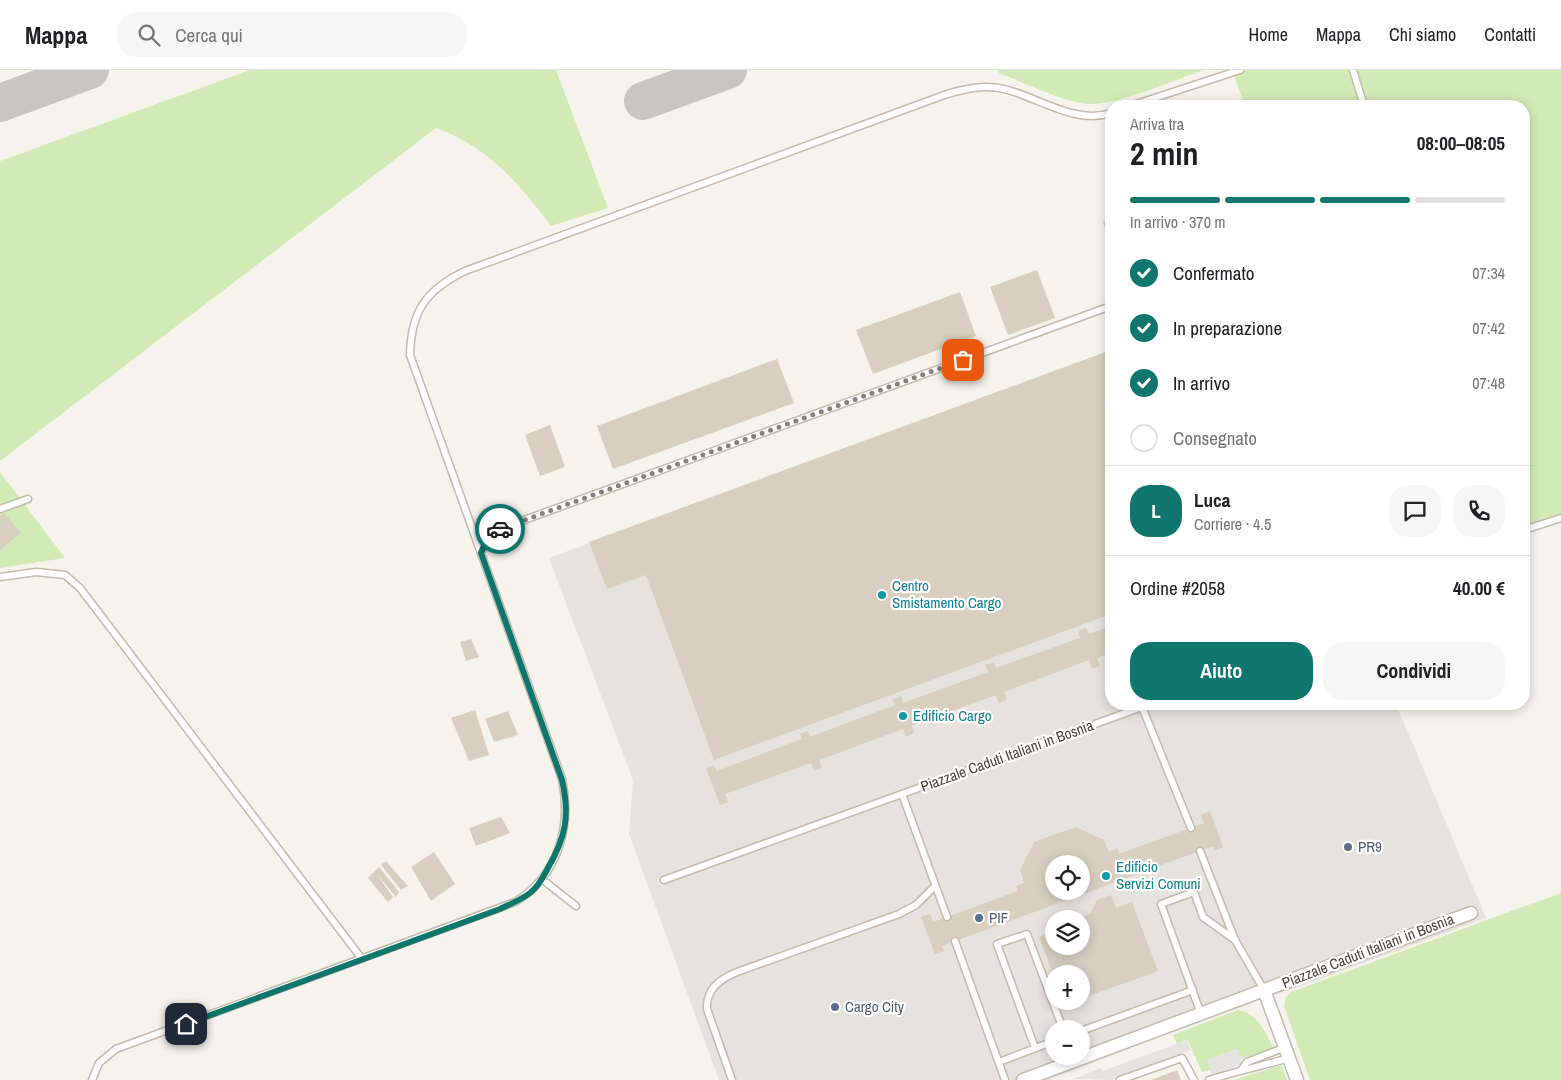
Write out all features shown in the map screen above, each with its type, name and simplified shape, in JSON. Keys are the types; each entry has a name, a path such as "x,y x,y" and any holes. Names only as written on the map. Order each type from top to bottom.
{"street":[{"name":"Piazzale Caduti Italiani in Bosnia","path":"1023,1080 1470,912"},
{"path":"1264,990 1297,1080"}],"lane":[{"path":"1148,100 1240,70"},
{"path":"1354,70 1362,100"},
{"path":"92,1080 99,1063 116,1049 500,909 531,892 543,880 558,852 565,832 566,797 562,780 410,356 412,328 417,314 430,294 438,286 465,271 947,94 966,89 981,87 1004,89 1054,107 1088,115 1105,113"},
{"path":"481,553 488,536 505,527 1105,308"},
{"path":"0,509 28,499"},
{"path":"1530,528 1561,518"},
{"path":"0,577 36,572 66,575 80,588 362,959"},
{"name":"Piazzale Caduti Italiani in Bosnia","path":"947,917 902,794 1134,710"},
{"path":"1143,710 1191,828"},
{"path":"664,880 902,794"},
{"name":"Piazzale Caduti Italiani in Bosnia","path":"1200,851 1235,940 1264,990"},
{"path":"543,880 576,906"},
{"path":"732,1080 707,1009 707,1000 715,986 737,972 899,914 916,904 935,886"},
{"path":"1202,1014 1161,904 1194,892 1203,917 1235,940"},
{"path":"1035,1048 997,944 1027,934 1060,1020"},
{"path":"955,941 1005,1080"},
{"path":"1090,1028 1193,990"},
{"path":"998,1062 1045,1044"},
{"path":"1242,1069 1247,1062 1287,1052"},
{"path":"1209,1080 1242,1069 1251,1070 1287,1052"},
{"path":"1120,1080 1182,1058 1194,1080"}],"shaded area":[{"name":"Cargo City","path":"1105,352 1105,710 1399,710 1486,918 1293,989 1240,1005 1090,1064 1090,1020 1045,1020 1045,1065 1087,1065 1049,1080 719,1080 629,834 633,780 549,558"},
{"name":"PR9","path":"1387,748 1392,757 1405,752 1464,902 1309,956 1292,902 1286,903 1279,884 1266,888 1240,810 1251,805 1248,797"},
{"name":"Cargo City","path":"888,928 892,938 909,938 917,948 960,1071 942,1078 942,1080 756,1080 732,1010 739,996 748,991 744,980"},
{"path":"1187,1040 1191,1050 1111,1080 1073,1079 1101,1068 1103,1071"},
{"path":"1238,1049 1243,1064 1212,1075 1207,1060"}],"green space":[{"path":"250,70 556,70 608,208 551,226 527,195 501,168 471,145 436,128 0,461 0,161"},
{"path":"998,70 1203,70 1134,95 1093,104 1059,97 999,73"},
{"path":"1232,70 1561,70 1561,517 1530,529 1530,100 1243,100"},
{"path":"0,472 65,558 0,568"},
{"path":"1561,893 1561,1080 1310,1080 1284,1006 1286,997 1291,992"},
{"path":"1238,1010 1256,1019 1273,1048 1241,1059 1237,1049 1207,1060 1211,1070 1202,1072 1187,1039 1177,1044 1173,1035"},
{"path":"1281,1065 1287,1080 1234,1080"}],"building":[{"path":"1037,270 1055,318 1008,335 990,287"},
{"path":"960,292 976,336 873,374 856,330"},
{"name":"Centro Smistamento Cargo","path":"1105,352 1105,616 714,760 646,575 607,589 589,542"},
{"path":"777,359 794,403 613,469 597,426"},
{"path":"550,425 565,467 540,476 525,435"},
{"path":"4,513 21,533 0,550 0,516"},
{"name":"Edificio Cargo","path":"1086,628 1089,634 1105,628 1105,655 1097,658 1100,666 1092,669 1089,660 1004,692 1007,700 999,703 996,695 912,726 914,733 906,737 903,729 819,760 822,768 814,771 811,763 725,794 728,802 720,805 706,768 714,765 717,771 802,739 800,734 808,731 810,737 895,705 892,699 901,696 903,703 988,672 985,665 994,662 996,668 1080,638 1078,631"},
{"path":"471,639 479,657 466,661 460,642"},
{"path":"475,710 489,755 469,761 451,718"},
{"path":"508,711 518,735 494,742 485,719"},
{"name":"Edificio Servizi Comuni","path":"1210,811 1223,847 1215,850 1213,846 1090,891 1090,855 1045,855 1045,900 1067,900 942,946 944,951 935,954 921,917 930,914 933,922 1018,891 1016,886 1024,883 1020,870 1034,842 1076,827 1104,840 1109,852 1117,848 1119,854 1204,823 1201,815"},
{"path":"501,817 510,833 476,846 469,828"},
{"path":"434,852 455,884 431,901 411,867"},
{"path":"386,861 408,886 401,890 381,865"},
{"path":"379,867 399,892 396,897 376,873 393,897 388,902 368,878"},
{"path":"1111,895 1116,908 1132,902 1158,971 1090,996 1090,965 1050,965 1046,955 1090,955 1090,914 1097,900"},
{"path":"1045,935 1045,953 1039,937"},
{"path":"1177,1070 1181,1080 1151,1080"}],"taxiway":[{"path":"0,103 90,70"},
{"path":"643,101 728,70"}],"way so far":[{"path":"500,529 963,360"}],"place":[{"name":"Centro Smistamento Cargo","path":"882,595"},
{"name":"Edificio Cargo","path":"903,716"},
{"name":"PR9","path":"1348,847"},
{"name":"Edificio Servizi Comuni","path":"1106,876"},
{"name":"PIF","path":"979,918"},
{"name":"Cargo City","path":"835,1007"}],"route":[{"path":"186,1024 500,909 531,892 543,880 558,852 565,832 566,797 562,780 481,553 488,536 500,529"}]}
